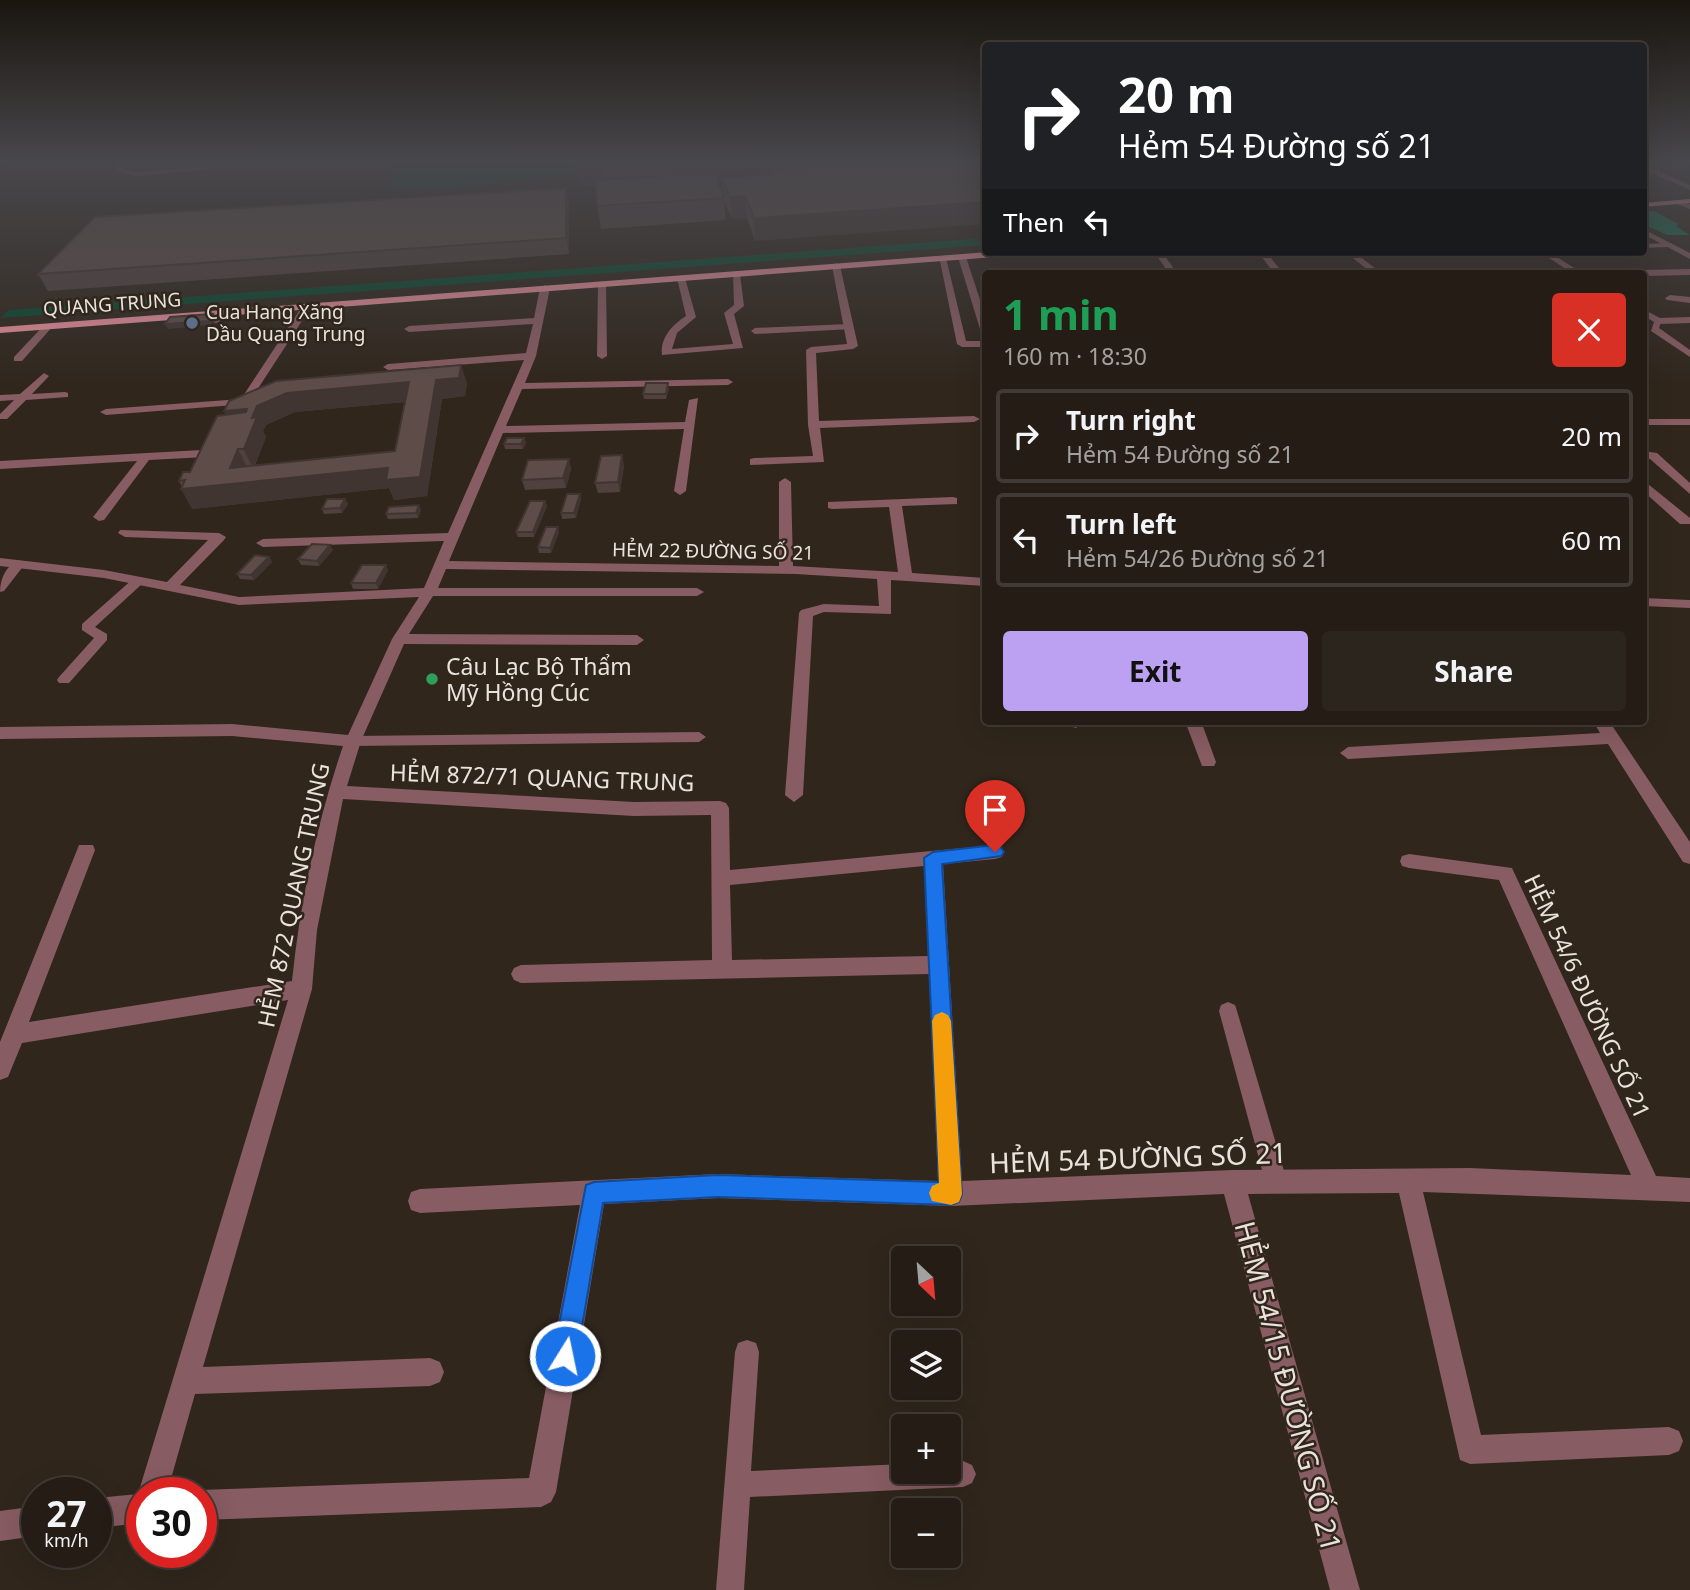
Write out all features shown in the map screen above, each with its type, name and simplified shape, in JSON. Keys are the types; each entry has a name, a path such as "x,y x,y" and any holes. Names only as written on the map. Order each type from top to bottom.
{"main road":[{"name":"QUANG TRUNG","path":"0,322 982,248"},
{"name":"QUANG TRUNG","path":"0,330 982,255"}],"street":[{"path":"1653,236 1690,256"},
{"path":"1265,256 1277,270"},
{"path":"962,257 982,320"},
{"path":"942,258 961,344 982,344"},
{"path":"754,462 820,459 814,425 811,350 853,346 836,266"},
{"path":"1647,273 1690,272"},
{"path":"681,278 691,317 680,323 667,338 666,353 739,346 729,313 739,306 736,274"},
{"path":"602,284 602,356"},
{"name":"HẺM 872 QUANG TRUNG","path":"157,1477 302,989 307,930 336,792 353,741 399,639 429,592 531,356 545,288"},
{"path":"1670,298 1690,300"},
{"path":"106,412 167,410 244,402 306,307"},
{"path":"1652,327 1690,320"},
{"path":"409,329 538,321"},
{"path":"18,359 48,326"},
{"path":"388,367 531,356"},
{"path":"518,386 728,382"},
{"path":"680,491 694,400"},
{"path":"814,425 974,419"},
{"path":"1647,422 1690,422"},
{"path":"499,430 690,425"},
{"path":"0,466 201,454"},
{"path":"1647,455 1653,456 1690,490"},
{"path":"99,517 146,457"},
{"path":"785,482 786,570"},
{"path":"1647,487 1685,520"},
{"path":"832,505 953,500"},
{"path":"895,503 906,578"},
{"path":"125,533 219,537 169,588"},
{"path":"263,543 451,537"},
{"path":"0,562 138,581 239,601 429,592 697,592"},
{"name":"HẺM 22 ĐƯỜNG SỐ 21","path":"440,565 786,570 982,582"},
{"path":"794,794 806,612 824,608 886,611 884,575"},
{"path":"1647,602 1690,604"},
{"path":"399,639 637,640"},
{"path":"1194,725 1208,762"},
{"path":"1604,725 1690,857"},
{"path":"0,733 232,730 353,741"},
{"path":"1348,752 1612,738"},
{"name":"HẺM 872/71 QUANG TRUNG","path":"336,792 634,809 720,808 723,878 722,970"},
{"path":"0,1070 86,850"},
{"path":"723,878 995,852"},
{"path":"933,858 951,1194"},
{"name":"HẺM 54/6 ĐƯỜNG SỐ 21","path":"1409,861 1505,873 1649,1188"},
{"path":"521,974 939,965"},
{"path":"14,1034 302,989"},
{"name":"HẺM 54 ĐƯỜNG SỐ 21","path":"420,1201 718,1186 951,1194 1276,1181 1470,1180 1690,1190"},
{"path":"1408,1181 1470,1450 1669,1441"},
{"name":"HẺM 54/15 ĐƯỜNG SỐ 21","path":"1233,1182 1345,1590"},
{"path":"217,1504 541,1492 594,1193"},
{"path":"185,1381 430,1372"},
{"path":"0,1526 21,1523"}],"lane":[{"path":"1647,246 1669,245"},
{"path":"1354,256 1373,270"},
{"path":"1550,256 1573,270"},
{"path":"214,321 231,312"},
{"path":"162,317 165,324 170,324"},
{"path":"755,331 849,327"},
{"path":"1652,327 1690,354"},
{"path":"2,417 44,376"},
{"path":"0,398 65,395"},
{"path":"244,402 255,409"},
{"path":"0,588 19,564"},
{"path":"64,680 102,637 88,627 138,581"},
{"path":"353,741 699,737"},
{"path":"1228,1011 1276,1181"},
{"path":"730,1590 747,1352"},
{"path":"737,1485 963,1474"}],"green space":[{"path":"982,238 982,245 0,318 9,310"}],"building":[{"path":"76,236 566,236 566,238 38,274"},
{"path":"213,314 209,321 165,324 170,317"},
{"path":"461,365 459,378 436,380 420,477 386,480 388,468 181,489 185,480 179,481 183,472 190,472 217,416 246,412 247,409 224,411 229,401 276,381","holes":["409,382 395,451 230,468 238,449 244,449 257,417 252,418 257,406 287,393"]},
{"path":"646,383 668,383 666,394 643,394"},
{"path":"507,438 524,438 521,444 504,444"},
{"path":"622,455 618,482 595,483 601,456"},
{"path":"569,459 563,478 522,480 528,460"},
{"path":"567,494 580,494 574,513 561,513"},
{"path":"327,499 345,499 340,508 322,509"},
{"path":"530,501 545,501 533,532 516,532"},
{"path":"419,505 416,513 386,514 389,507"},
{"path":"546,527 558,527 550,548 538,547"},
{"path":"312,544 330,545 317,561 298,559"},
{"path":"255,555 269,557 251,575 237,574"},
{"path":"362,565 386,565 376,583 351,583"}],"slow traffic":[{"path":"940,1193 951,1194 942,1021"}],"place":[{"name":"Cua Hang Xăng Dầu Quang Trung","path":"192,323"},
{"name":"Câu Lạc Bộ Thẩm Mỹ Hồng Cúc","path":"432,679"}],"route":[{"path":"565,1356 594,1193 718,1186 951,1194 933,858 995,852"}]}
